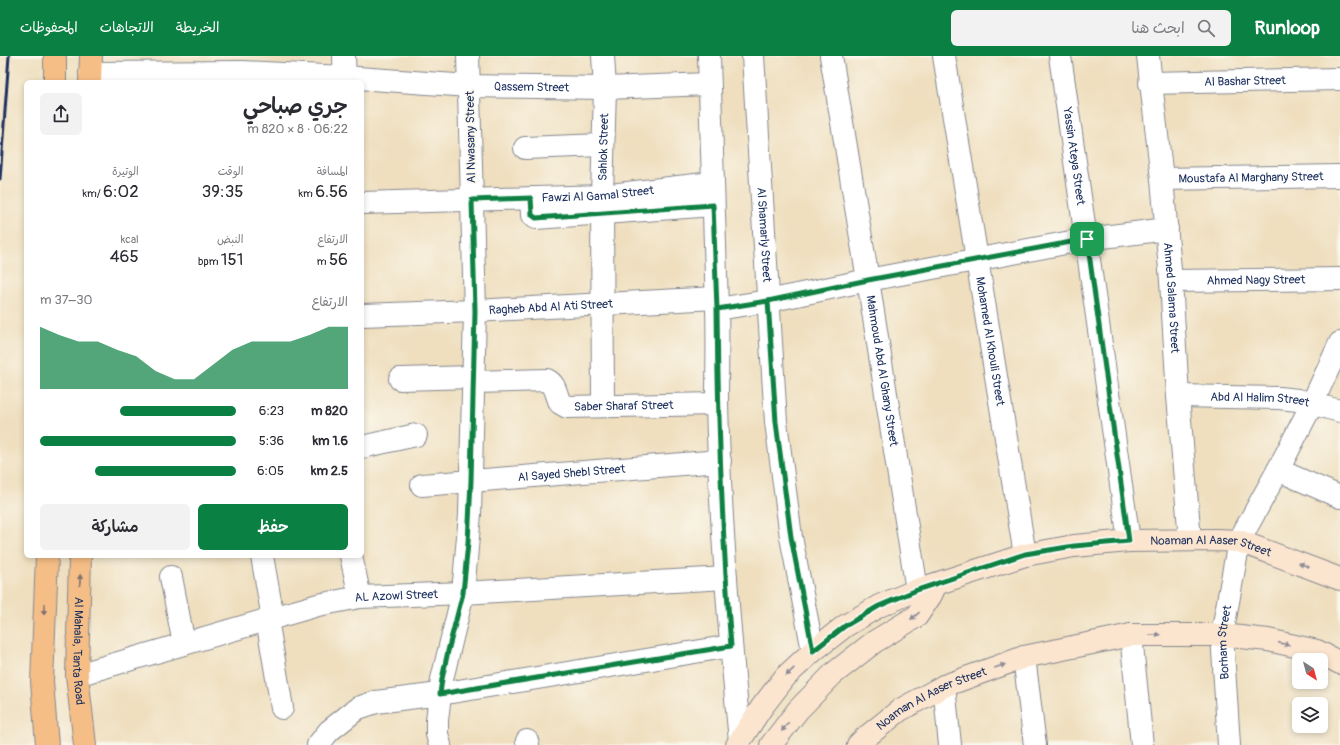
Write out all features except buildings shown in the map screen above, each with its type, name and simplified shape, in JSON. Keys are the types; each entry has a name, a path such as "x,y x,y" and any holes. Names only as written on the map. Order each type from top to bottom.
{"main road":[{"path":"55,56 55,80"},
{"name":"Noaman Al Aaser Street","path":"739,743 762,707 786,676 813,651 845,626 879,606 927,587 1025,554 1074,546 1129,541 1216,540 1239,542 1340,579"},
{"path":"47,558 42,682 47,745"},
{"name":"Al Mahala, Tanta Road","path":"80,558 77,675 85,745"},
{"path":"771,745 798,710 833,674 874,642 917,616 931,596 927,587"},
{"name":"Noaman Al Aaser Street","path":"858,745 900,710 944,686 1024,657 1131,635 1222,635 1268,640 1317,651 1340,663"}],"street":[{"name":"Al Nwasany Street","path":"440,745 437,734 437,720 440,694 448,651 463,593 468,543 471,481 475,311 468,56"},
{"name":"Sahlok Street","path":"604,56 605,88 602,205 604,406"},
{"path":"709,56 720,461 726,578 739,743"},
{"name":"Al Shamarly Street","path":"753,56 776,422 791,537 813,651"},
{"name":"Mahmoud Abd Al Ghany Street","path":"831,56 868,280 927,587"},
{"name":"Mohamed Al Khouli Street","path":"944,56 1025,554"},
{"name":"Yassin Ateya Street","path":"1060,56 1129,541"},
{"name":"Ahmed Salama Street","path":"1148,56 1167,229 1178,396 1190,540"},
{"name":"Qassem Street","path":"90,70 243,70 344,72 469,86 605,88 709,84"},
{"name":"Al Bashar Street","path":"1150,83 1340,79"},
{"path":"525,148 603,145"},
{"name":"Moustafa Al Marghany Street","path":"1162,179 1340,176"},
{"name":"Fawzi Al Gamal Street","path":"364,203 531,198 602,205 712,183"},
{"path":"602,205 713,205"},
{"name":"Ragheb Abd Al Ati Street","path":"364,315 603,304 768,301 868,280 1087,239 1167,229"},
{"name":"Ahmed Nagy Street","path":"1171,281 1340,279"},
{"name":"Borham Street","path":"1229,745 1222,635 1239,542 1312,404 1340,344"},
{"path":"400,379 474,379"},
{"name":"Saber Sharaf Street","path":"474,379 547,380 554,386 558,399 567,407 718,404"},
{"name":"Abd Al Halim Street","path":"1178,396 1279,398 1298,400 1340,411"},
{"path":"364,447 416,435"},
{"name":"Al Sayed Shebl Street","path":"422,485 720,461"},
{"path":"1278,470 1340,497"},
{"path":"262,558 282,708"},
{"path":"351,558 360,597"},
{"path":"171,577 184,644"},
{"name":"AL Azowl Street","path":"77,675 270,618 318,605 360,597 463,593 726,578"},
{"path":"1131,635 1142,745"},
{"path":"318,745 329,731 358,708 376,702 440,694 731,646"},
{"path":"1024,657 1035,745"},
{"path":"944,686 950,745"}],"railway":[{"path":"0,179 9,56"}],"route":[{"path":"1087,239 868,280 768,301 717,309 713,205 536,218 532,215 531,198 472,200 475,311 470,514 463,593 448,651 440,694 731,646 726,578 718,404 717,309 768,301 776,422 791,537 813,651 845,626 879,606 917,590 1025,554 1074,546 1129,541 1087,239"}]}
